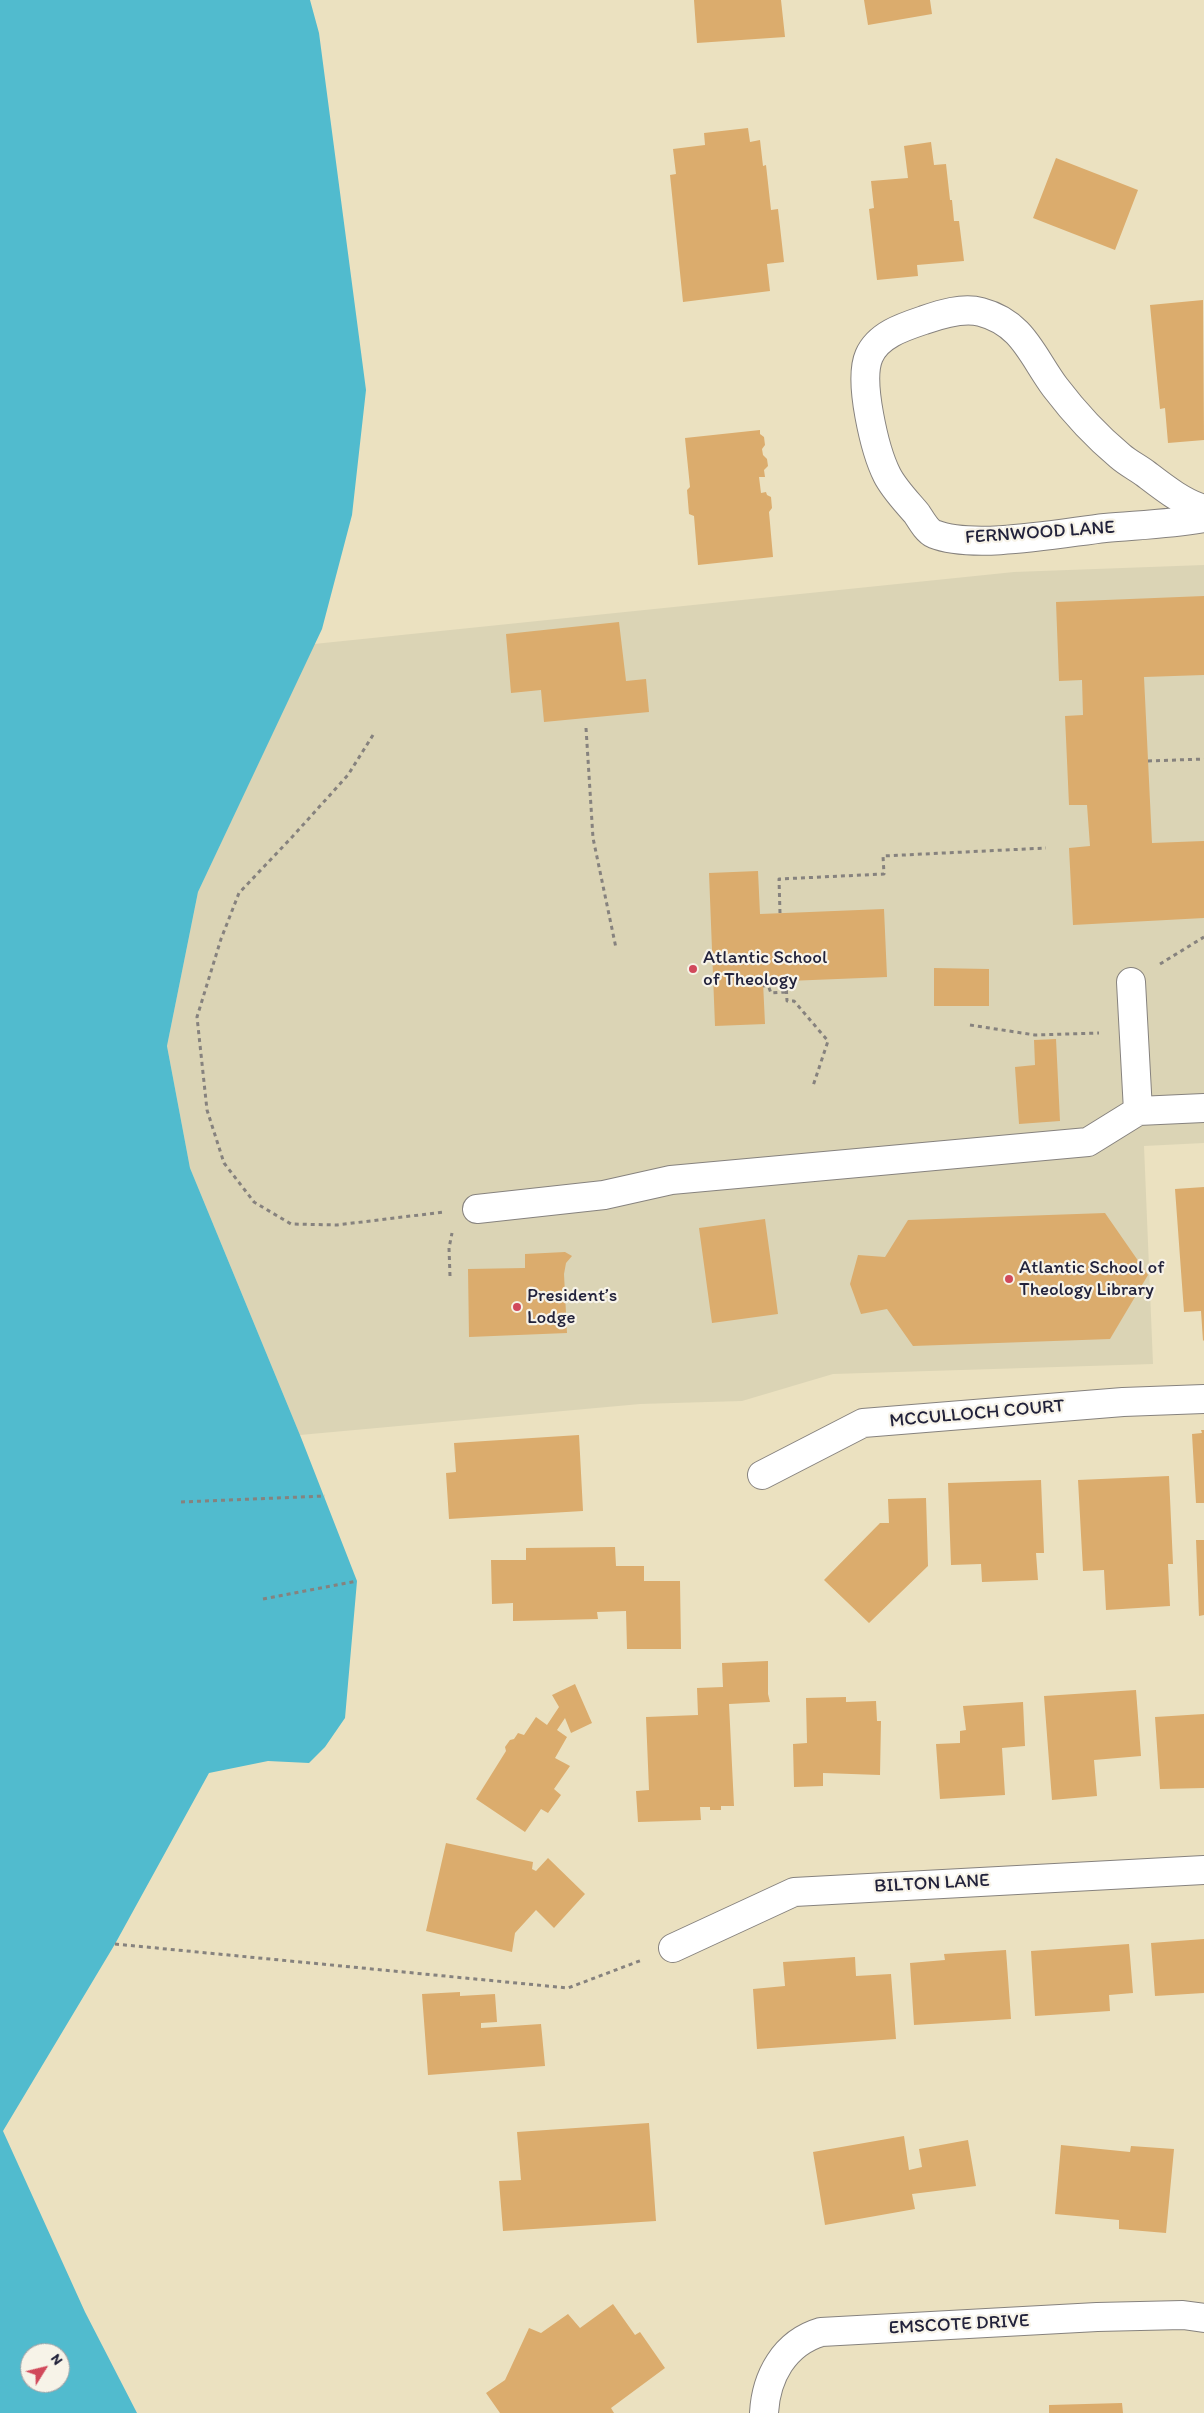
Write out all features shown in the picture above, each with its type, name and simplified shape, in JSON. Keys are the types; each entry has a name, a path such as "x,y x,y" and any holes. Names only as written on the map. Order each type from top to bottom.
{"street":[{"name":"FERNWOOD LANE","path":"1204,509 1162,486 1104,443 1056,388 1018,331 1000,319 979,312 958,311 936,316 899,329 884,338 874,346 868,357 866,369 867,395 873,435 880,460 888,477 932,534 959,540 982,540 1040,536 1204,518"},
{"path":"1131,982 1138,1111"},
{"path":"477,1209 604,1195 671,1180 803,1169 977,1150 1088,1142 1138,1111 1204,1108"},
{"name":"MCCULLOCH COURT","path":"762,1475 863,1423 1123,1402 1204,1399"},
{"name":"BILTON LANE","path":"673,1948 794,1892 1204,1870"},
{"name":"EMSCOTE DRIVE","path":"764,2413 765,2396 774,2369 793,2347 821,2332 1097,2317 1183,2315 1204,2318"}],"path":[{"path":"586,728 593,838 616,948"},
{"path":"373,735 348,775 239,893 220,939 197,1017 207,1110 224,1163 254,1202 291,1224 337,1225 477,1209"},
{"path":"1148,762 1204,759"},
{"path":"780,913 779,879 884,874 883,856 1046,848"},
{"path":"1131,982 1204,937"},
{"path":"786,982 787,1001 794,1000 828,1041 813,1086"},
{"path":"763,986 768,985 771,993 787,992"},
{"path":"970,1025 1034,1035 1133,1033"},
{"path":"182,1502 325,1496"},
{"path":"264,1599 357,1581"},
{"path":"115,1944 568,1988 673,1948"}],"shaded area":[{"name":"Atlantic School of Theology","path":"1204,565 1204,1143 1144,1146 1153,1364 833,1374 742,1401 640,1404 300,1435 190,1168 167,1046 198,892 314,644 1014,572"}],"water":[{"path":"0,0 310,0 319,33 366,390 352,515 322,629 198,892 167,1046 190,1168 300,1435 357,1581 345,1718 325,1747 309,1763 268,1761 209,1773 115,1944 3,2131 85,2312 137,2413 0,2413"}],"building":[{"path":"694,0 781,0 785,37 697,43"},
{"path":"864,0 930,0 932,14 868,25"},
{"path":"748,128 750,142 760,140 763,166 766,165 771,210 778,209 784,262 767,264 770,291 683,302 670,175 676,174 673,149 705,145 704,133"},
{"path":"931,142 934,165 946,164 950,200 952,200 954,221 959,221 964,261 917,265 918,276 877,280 869,209 874,208 871,181 908,178 904,146"},
{"path":"1056,158 1138,190 1115,250 1033,218"},
{"path":"1203,300 1204,440 1168,443 1165,408 1160,409 1150,305"},
{"path":"760,430 760,434 764,437 765,445 762,449 763,455 767,459 768,466 764,470 765,477 759,477 761,493 766,492 771,497 772,508 769,512 773,557 698,565 694,516 689,514 687,490 690,487 685,438"},
{"path":"1204,596 1204,675 1144,677 1152,843 1204,841 1204,918 1073,925 1069,848 1090,846 1087,805 1069,805 1065,716 1083,715 1082,680 1059,681 1056,602"},
{"path":"619,622 626,681 646,679 649,712 544,722 541,690 511,693 506,634"},
{"path":"758,871 760,914 884,909 887,977 763,982 765,1024 715,1026 709,873"},
{"path":"934,968 989,969 989,1006 934,1006"},
{"path":"1056,1039 1060,1121 1019,1124 1015,1067 1035,1065 1034,1040"},
{"path":"1204,1187 1203,1341 1201,1311 1184,1312 1175,1189"},
{"name":"Atlantic School of Theology Library","path":"1105,1213 1148,1275 1110,1339 913,1346 887,1309 861,1314 850,1284 858,1255 885,1257 908,1220"},
{"path":"765,1219 778,1314 712,1323 699,1228"},
{"name":"President’s Lodge","path":"565,1252 572,1256 566,1263 564,1274 567,1333 469,1337 468,1269 525,1268 525,1254"},
{"path":"1201,1430 1204,1430 1204,1503 1196,1503 1192,1434 1202,1433"},
{"path":"579,1435 583,1511 449,1519 446,1473 456,1472 454,1443"},
{"path":"1169,1476 1173,1564 1168,1564 1170,1606 1106,1610 1104,1570 1083,1571 1078,1480"},
{"path":"1041,1480 1044,1553 1036,1553 1038,1580 982,1582 981,1564 951,1565 948,1483"},
{"path":"926,1498 928,1566 869,1623 824,1580 880,1523 889,1523 888,1499"},
{"path":"1196,1540 1204,1540 1204,1615 1199,1616"},
{"path":"615,1547 616,1566 644,1566 644,1581 680,1581 681,1649 627,1649 626,1611 597,1612 598,1619 513,1621 513,1603 492,1604 491,1560 526,1560 526,1548"},
{"path":"768,1661 768,1694 770,1702 729,1704 734,1806 721,1806 721,1810 710,1810 710,1807 700,1807 701,1820 638,1822 636,1791 649,1790 646,1717 698,1715 697,1688 723,1687 722,1663"},
{"path":"575,1684 592,1723 571,1733 565,1718 557,1730 567,1737 555,1758 570,1766 554,1789 561,1795 548,1813 541,1809 525,1832 476,1799 506,1751 505,1747 510,1740 514,1739 518,1733 524,1735 536,1717 547,1725 559,1707 552,1695"},
{"path":"1136,1690 1141,1756 1094,1760 1097,1796 1052,1800 1044,1696"},
{"path":"846,1697 846,1702 876,1701 877,1721 881,1721 880,1775 823,1773 823,1786 794,1787 793,1744 807,1743 806,1698"},
{"path":"1023,1702 1025,1746 1002,1748 1005,1795 940,1799 936,1744 960,1743 960,1731 966,1730 963,1706"},
{"path":"1204,1714 1204,1788 1160,1789 1155,1717"},
{"path":"446,1843 533,1862 532,1869 536,1871 548,1858 585,1894 554,1928 536,1910 515,1933 512,1952 426,1931"},
{"path":"1204,1939 1204,1993 1155,1996 1151,1943"},
{"path":"1129,1944 1133,1993 1109,1995 1110,2011 1035,2016 1031,1951"},
{"path":"1006,1950 1011,2019 914,2025 910,1963 945,1960 944,1954"},
{"path":"855,1957 856,1976 891,1974 896,2039 757,2049 753,1989 785,1986 783,1962"},
{"path":"460,1992 460,1996 495,1994 497,2022 481,2023 481,2028 541,2024 545,2066 428,2075 422,1994"},
{"path":"649,2123 656,2221 503,2231 499,2181 521,2180 517,2132"},
{"path":"904,2136 909,2170 922,2167 919,2149 968,2140 976,2186 912,2194 915,2209 825,2225 813,2152"},
{"path":"1061,2145 1130,2152 1131,2146 1174,2149 1166,2233 1119,2229 1119,2220 1055,2214"},
{"path":"613,2304 635,2335 640,2332 665,2368 611,2408 614,2413 500,2413 486,2393 505,2380 529,2328 541,2333 568,2314 580,2328"},
{"path":"1122,2403 1123,2413 1049,2413 1049,2405"}],"place":[{"name":"Atlantic School of Theology","path":"693,969"},
{"name":"Atlantic School of Theology Library","path":"1009,1279"},
{"name":"President’s Lodge","path":"517,1307"}]}
